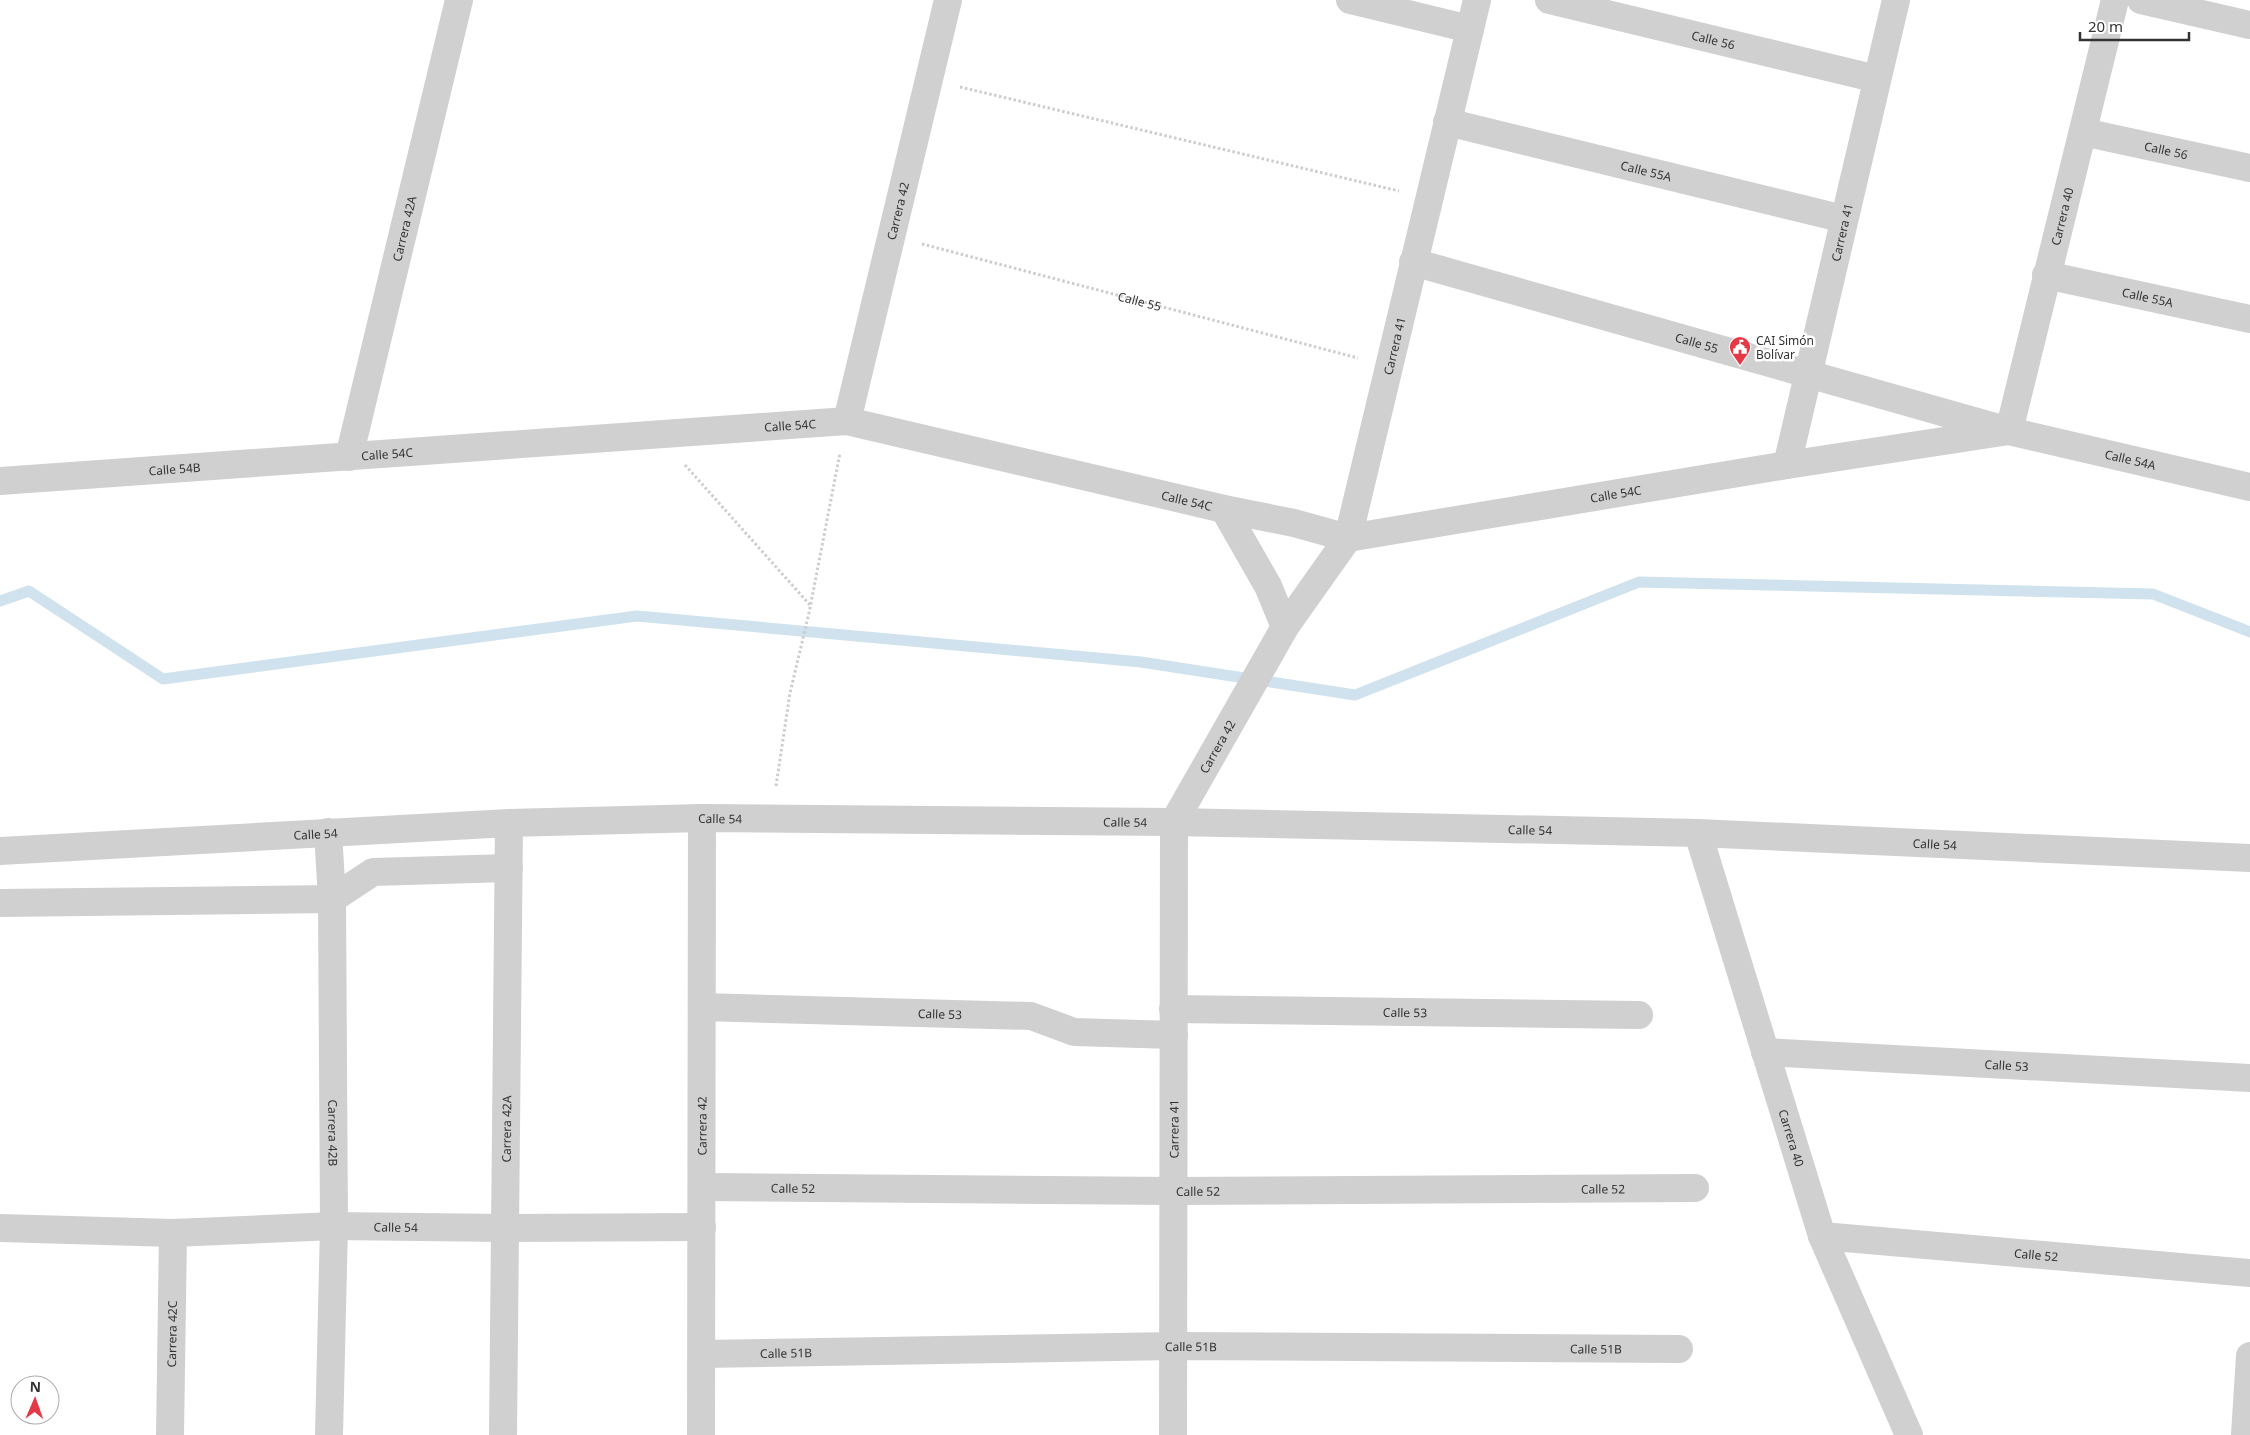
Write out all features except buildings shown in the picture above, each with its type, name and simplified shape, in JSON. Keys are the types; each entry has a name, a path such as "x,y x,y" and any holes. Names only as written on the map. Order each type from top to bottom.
{"street":[{"name":"Carrera 42A","path":"349,457 459,0"},
{"name":"Carrera 42","path":"846,421 948,0"},
{"path":"1350,0 1470,29"},
{"name":"Carrera 41","path":"1261,670 1285,627 1348,538 1477,0"},
{"name":"Calle 56","path":"1550,0 1877,78"},
{"name":"Carrera 41","path":"1787,465 1896,0"},
{"name":"Carrera 40","path":"2009,431 2115,0"},
{"path":"2141,0 2250,25"},
{"name":"Calle 55A","path":"1448,122 1844,219"},
{"name":"Calle 56","path":"2083,132 2250,168"},
{"name":"Calle 55","path":"1413,262 2009,431"},
{"name":"Calle 55A","path":"2046,276 2250,319"},
{"name":"Calle 54C","path":"349,457 846,421 1224,508 1294,522 1348,538 1787,465 2009,431"},
{"name":"Calle 54A","path":"2009,431 2250,487"},
{"name":"Calle 54B","path":"0,481 349,457"},
{"name":"Calle 54C","path":"1224,508 1268,586 1285,627"},
{"name":"Carrera 42","path":"1174,822 1261,670"},
{"name":"Carrera 42","path":"701,1435 702,818"},
{"name":"Calle 54","path":"0,851 509,823 702,818 1174,822 1698,833 2250,858"},
{"name":"Carrera 41","path":"1173,1435 1174,822"},
{"name":"Carrera 42A","path":"503,1435 509,823"},
{"name":"Carrera 42B","path":"328,832 332,899 334,1226 329,1435"},
{"name":"Carrera 40","path":"1698,833 1822,1236 1909,1435"},
{"path":"0,903 332,899 373,872 509,868"},
{"name":"Calle 53","path":"702,1007 1031,1016 1074,1032 1174,1022 1639,1015"},
{"name":"Calle 53","path":"1766,1052 2250,1078"},
{"name":"Calle 52","path":"702,1187 1173,1191 1694,1188"},
{"name":"Calle 54","path":"0,1228 173,1233 334,1226 505,1228 702,1227"},
{"name":"Carrera 42C","path":"170,1435 173,1233"},
{"name":"Calle 52","path":"1822,1236 2250,1273"},
{"name":"Calle 51B","path":"702,1354 1173,1346 1679,1349"},
{"path":"2245,1435 2250,1356"}],"path":[{"path":"928,79 1428,198"},
{"name":"Calle 55","path":"891,236 1388,366"},
{"path":"771,819 790,693 809,613 846,421"},
{"path":"658,435 810,605"}],"waterway":[{"path":"0,601 29,591 163,679 637,616 1141,662 1355,695 1639,582 2153,594 2250,632"}],"place":[{"name":"CAI Simón Bolívar","path":"1740,366"}]}
